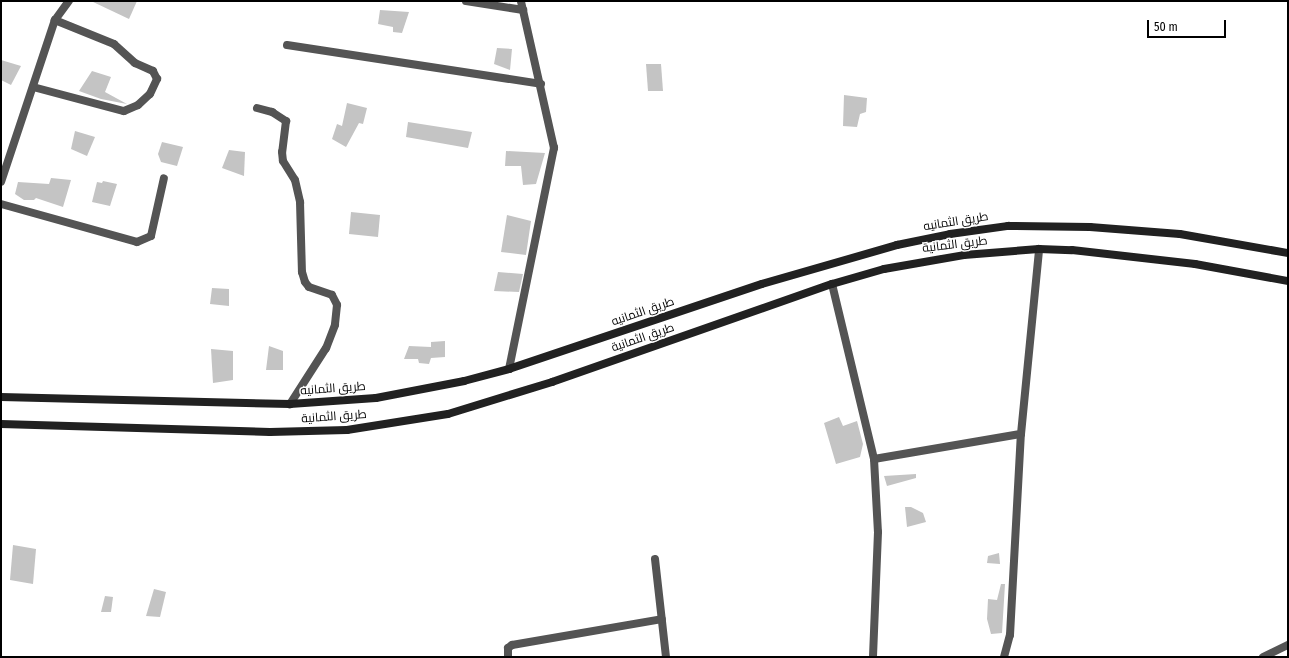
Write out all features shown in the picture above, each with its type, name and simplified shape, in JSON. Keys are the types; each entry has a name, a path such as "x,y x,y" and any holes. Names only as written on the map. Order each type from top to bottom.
{"street":[{"path":"1,182 55,20 69,1"},
{"path":"466,1 523,10"},
{"path":"509,369 554,158 553,135 521,1"},
{"path":"33,87 124,111 138,105 150,94 157,79 153,71 135,63 114,44 55,20"},
{"path":"286,45 541,84"},
{"path":"257,108 272,112 286,121 282,152 283,160 295,180 300,202 302,272 305,282 309,287 332,295 337,305 334,325 326,348 290,404"},
{"path":"1,204 137,242 151,236 164,178"},
{"name":"طريق الثمانيه","path":"1,397 290,404 376,398 464,382 509,369 762,284 897,246 950,234 1008,226 1090,227 1180,234 1288,253"},
{"path":"1004,657 1010,630 1021,434 1039,250"},
{"name":"طريق الثمانية","path":"1,424 278,432 347,430 448,414 552,382 832,284 926,260 1039,250 1072,250 1195,264 1288,281"},
{"path":"832,284 874,459 878,532 873,657"},
{"path":"874,459 1021,434"},
{"path":"655,559 666,657"},
{"path":"508,657 508,648 512,645 662,619"},
{"path":"1263,657 1288,644"}],"building":[{"path":"91,1 137,1 129,19"},
{"path":"380,10 409,12 402,33 393,32 393,27 378,24"},
{"path":"497,48 512,49 510,70 494,64"},
{"path":"1,60 21,66 11,85 1,80"},
{"path":"646,64 661,64 663,91 648,91"},
{"path":"92,71 111,77 105,92 127,104 101,99 79,91"},
{"path":"844,95 867,98 866,112 860,114 857,127 843,126"},
{"path":"347,103 367,108 363,124 359,123 346,147 332,139 337,124 342,126"},
{"path":"408,122 472,132 468,148 406,137"},
{"path":"75,131 95,137 87,156 71,149"},
{"path":"162,142 183,147 177,166 161,162 158,154"},
{"path":"229,150 245,152 244,176 222,168"},
{"path":"506,151 545,153 536,184 523,185 521,166 505,166"},
{"path":"51,178 71,180 63,207 36,198 34,200 24,200 15,194 18,182 49,184"},
{"path":"103,181 117,184 110,206 92,202 97,182 102,183"},
{"path":"351,212 380,215 378,237 349,234"},
{"path":"507,215 531,221 526,255 501,252"},
{"path":"498,272 523,274 519,292 494,291"},
{"path":"212,288 229,289 229,306 210,304"},
{"path":"445,341 445,357 431,358 429,364 419,363 418,359 404,359 409,346 431,347 431,342"},
{"path":"269,346 283,351 283,370 266,370"},
{"path":"211,349 233,351 233,380 213,383"},
{"path":"839,417 843,426 857,421 863,444 860,457 836,464 824,423"},
{"path":"916,474 916,478 887,486 884,476"},
{"path":"905,507 911,507 923,513 926,522 907,527"},
{"path":"13,545 36,549 33,584 10,580"},
{"path":"999,553 1000,564 987,563 988,556"},
{"path":"1001,584 1005,584 1002,633 991,634 987,619 988,599 997,600"},
{"path":"154,589 166,592 160,617 146,616"},
{"path":"105,596 113,597 111,612 101,612"}]}
